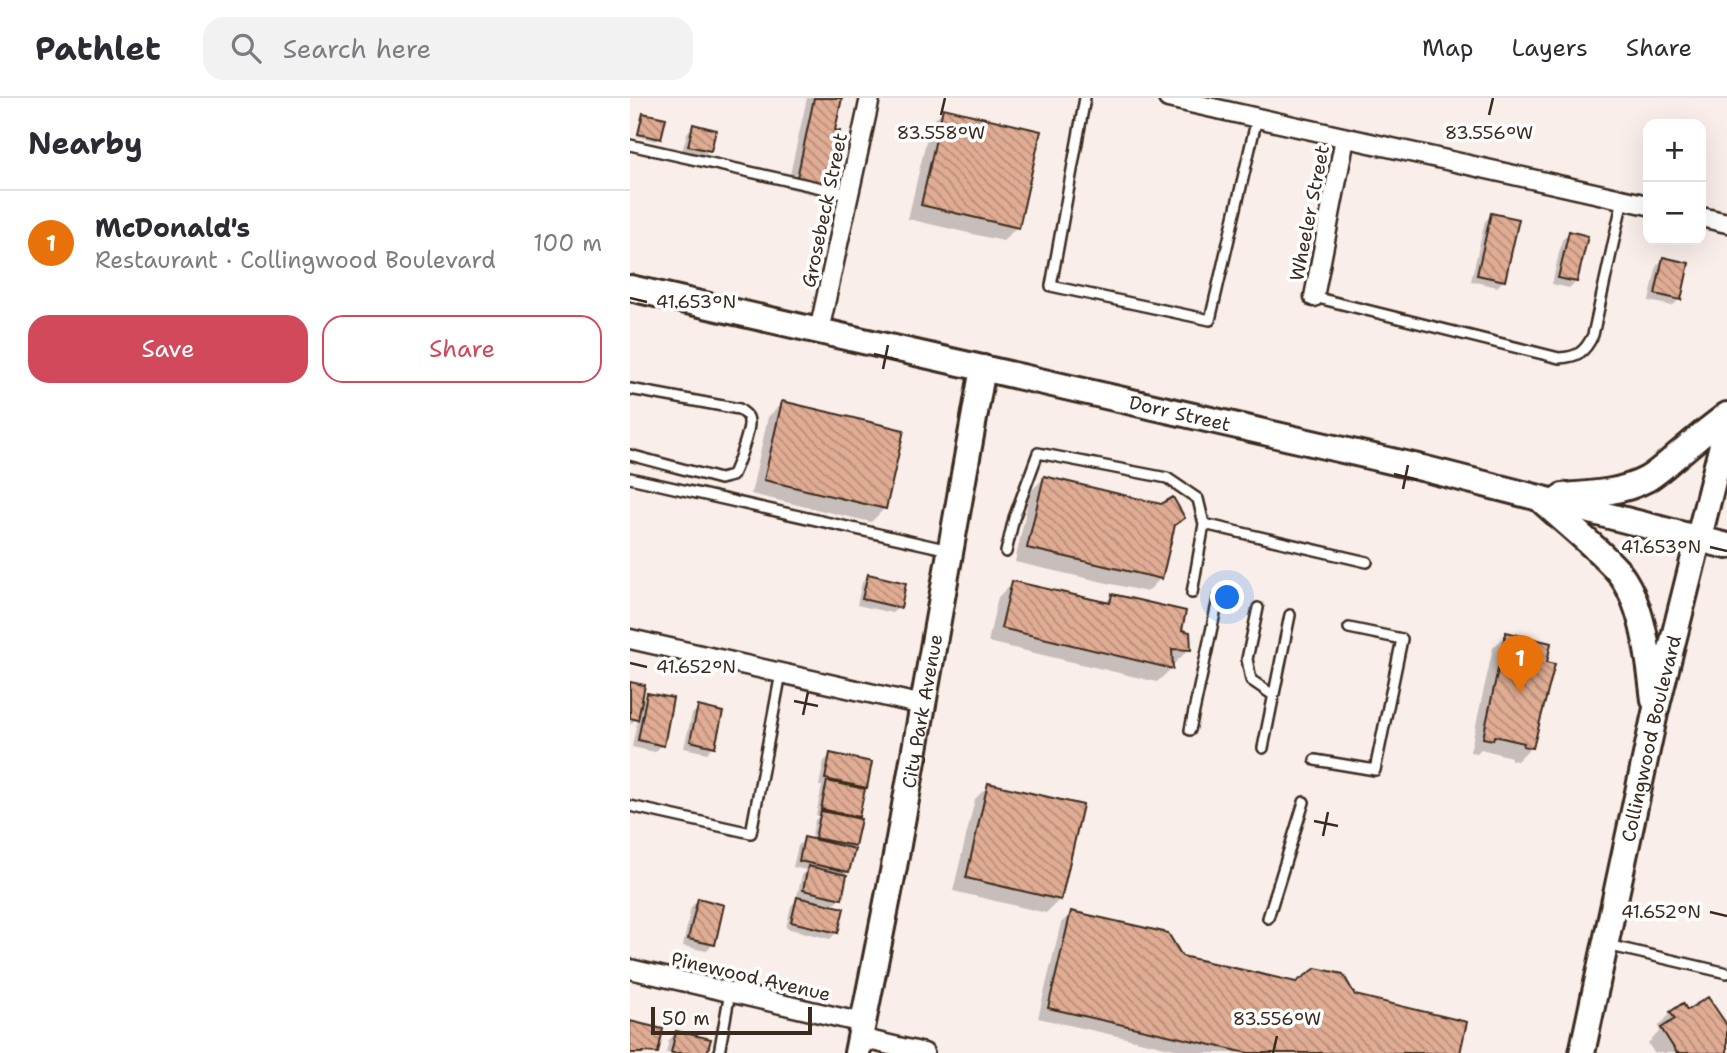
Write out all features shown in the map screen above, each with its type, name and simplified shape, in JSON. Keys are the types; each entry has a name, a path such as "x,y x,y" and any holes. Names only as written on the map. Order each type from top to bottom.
{"main road":[{"name":"Dorr Street","path":"630,288 1422,468 1727,546"},
{"name":"City Park Avenue","path":"860,1038 894,867 983,368"},
{"path":"1537,497 1598,494 1645,480 1665,467 1727,415"},
{"name":"Collingwood Boulevard","path":"1583,1053 1655,713 1727,425"},
{"path":"1537,497 1618,572 1634,599 1647,647 1655,713"}],"street":[{"name":"Grosebeck Street","path":"818,331 870,98"},
{"path":"1168,98 1643,204"},
{"name":"Wheeler Street","path":"1314,297 1345,138"},
{"path":"1706,218 1727,222"},
{"path":"630,639 923,705"},
{"name":"Pinewood Avenue","path":"630,969 730,992 860,1038 924,1053"}],"lane":[{"path":"1085,98 1051,286 1210,320 1257,118"},
{"path":"630,145 848,194"},
{"path":"1314,297 1559,358 1573,357 1589,345 1593,335 1623,199"},
{"path":"630,389 739,410 747,415 750,423 732,476 720,479 630,455"},
{"path":"1006,552 1014,518 1038,453 1167,478 1198,499 1204,524 1192,593"},
{"path":"630,478 951,551"},
{"path":"1204,524 1367,562"},
{"path":"1190,730 1217,599"},
{"path":"1258,608 1247,659 1251,680 1273,695"},
{"path":"1263,748 1290,615"},
{"path":"1315,760 1375,770 1402,639 1349,628"},
{"path":"630,806 751,833 781,673"},
{"path":"1268,918 1304,802"},
{"path":"1606,945 1727,973"},
{"path":"719,1053 730,992"}],"building":[{"path":"814,98 842,98 835,130 840,131 828,185 797,178"},
{"path":"943,108 1041,131 1019,228 921,205"},
{"path":"643,113 666,118 661,139 638,134"},
{"path":"693,124 716,130 711,151 688,146"},
{"path":"1491,213 1519,219 1505,281 1477,275"},
{"path":"1569,231 1588,236 1577,282 1558,278"},
{"path":"1663,257 1689,263 1681,300 1655,294"},
{"path":"782,401 904,430 886,509 764,480"},
{"path":"1044,476 1161,504 1173,497 1185,518 1175,525 1162,579 1027,548"},
{"path":"868,574 906,583 901,608 862,599"},
{"path":"1012,581 1110,603 1112,594 1186,611 1182,630 1190,632 1191,650 1172,649 1173,669 1001,628"},
{"path":"1506,632 1551,643 1547,662 1555,664 1533,748 1523,746 1524,743 1494,736 1493,740 1483,738"},
{"path":"630,682 645,685 638,720 630,718"},
{"path":"647,693 673,698 664,746 638,740"},
{"path":"698,706 723,712 715,747 690,741"},
{"path":"830,753 872,762 867,788 825,779"},
{"path":"827,781 865,789 859,817 821,809"},
{"path":"988,783 1083,805 1061,900 966,878"},
{"path":"821,811 861,819 855,846 815,838"},
{"path":"804,837 855,849 849,872 799,861"},
{"path":"808,866 847,875 842,899 803,890"},
{"path":"797,897 844,908 838,933 791,922"},
{"path":"698,898 724,905 715,945 688,939"},
{"path":"1071,911 1168,933 1182,956 1296,982 1316,968 1343,974 1355,995 1467,1022 1460,1053 1247,1053 1048,1008"},
{"path":"1708,997 1727,1025 1727,1053 1677,1053 1661,1028 1675,1019 1670,1012 1683,1003 1687,1010"},
{"path":"630,1021 663,1029 658,1053 630,1053"},
{"path":"676,1031 711,1039 707,1053 671,1053"}],"place":[{"name":"McDonald's","path":"1520,693"}]}
